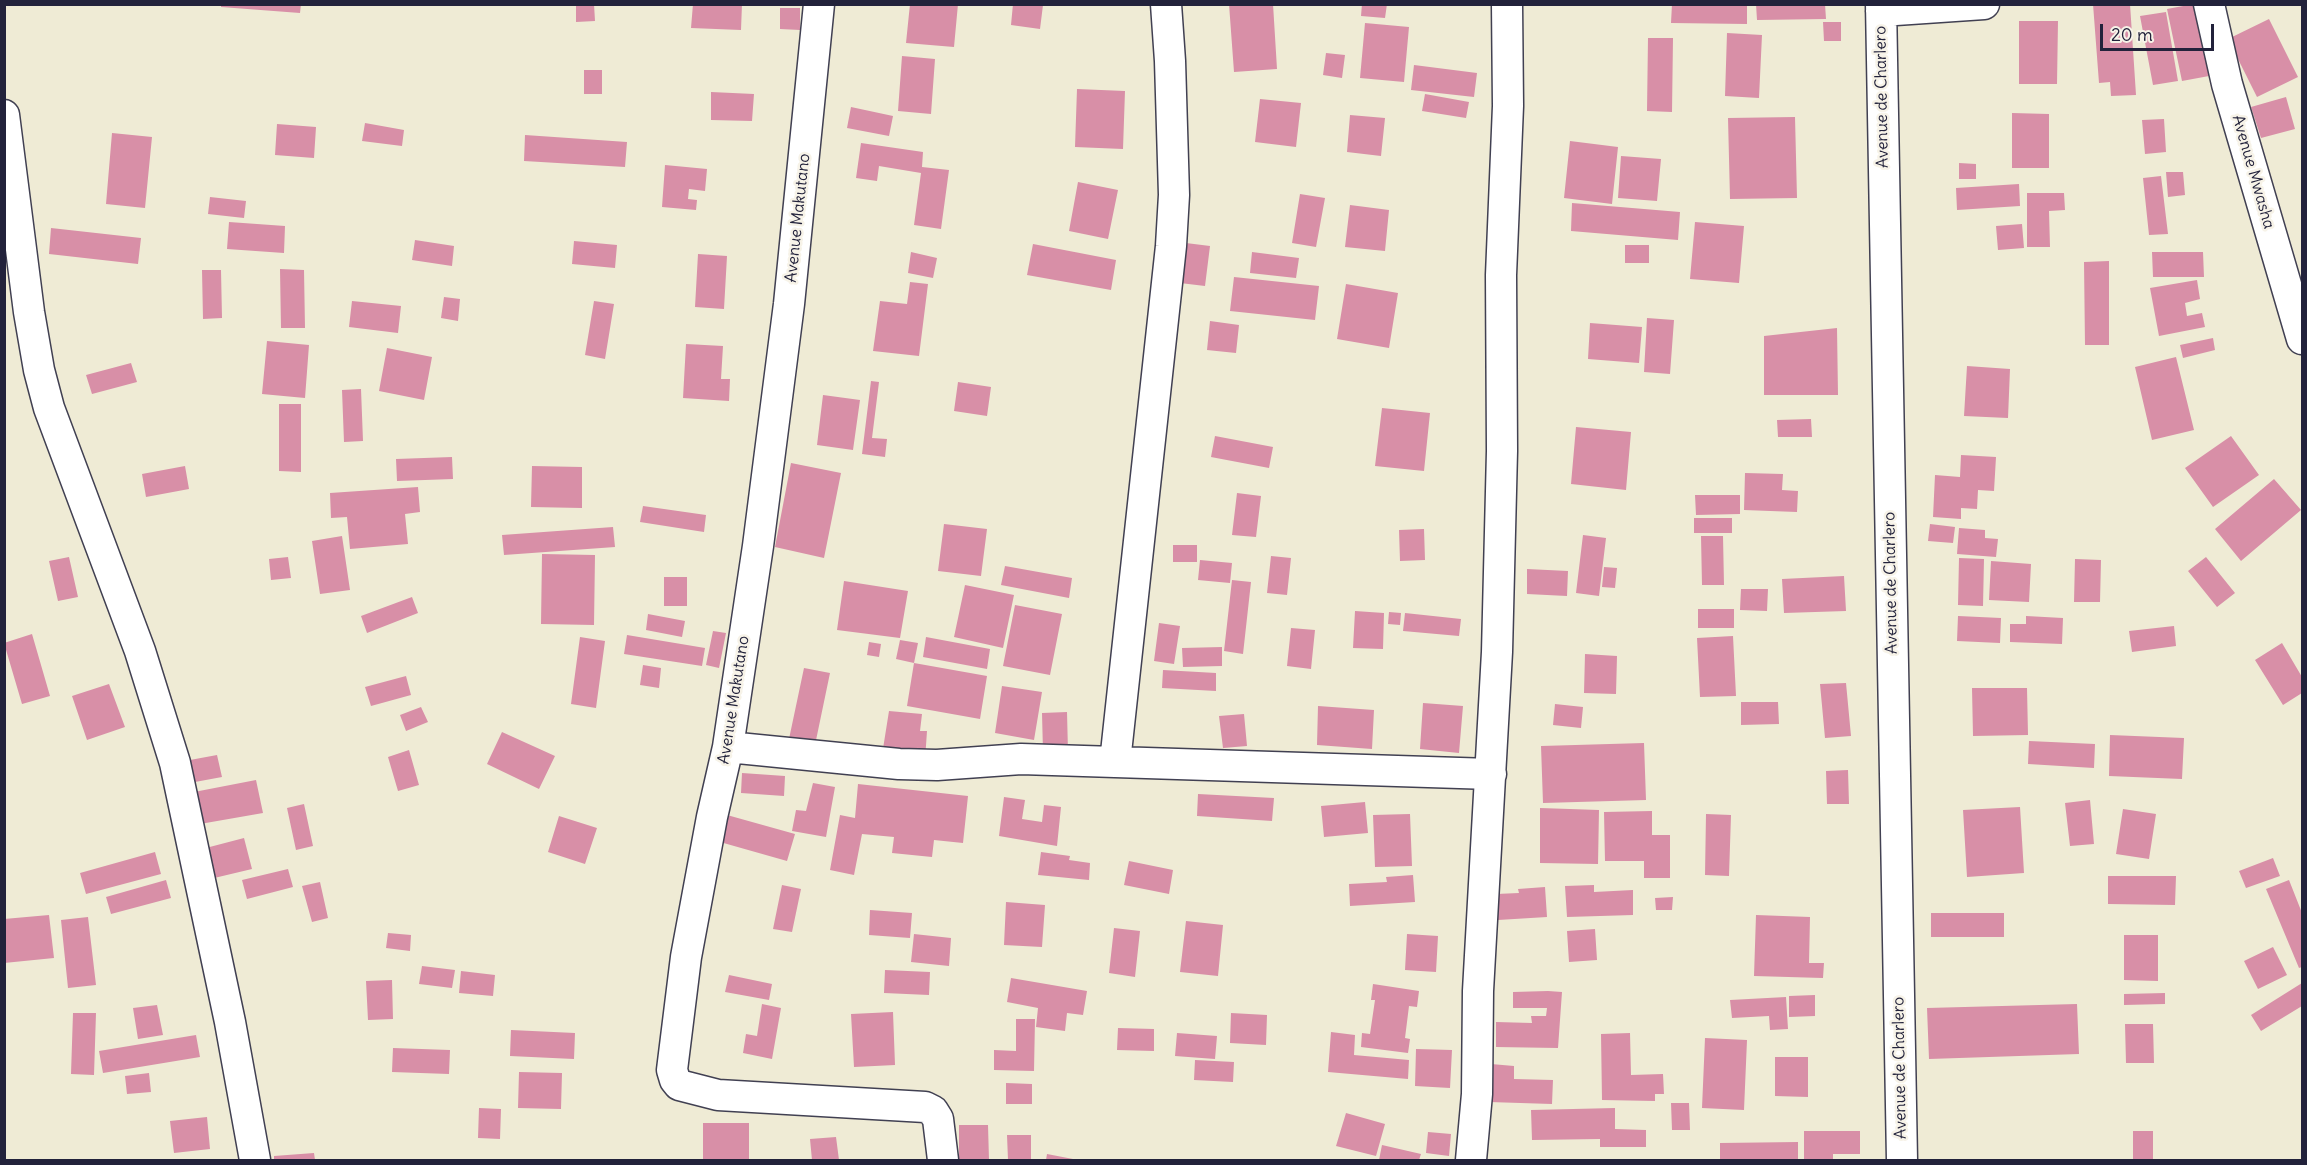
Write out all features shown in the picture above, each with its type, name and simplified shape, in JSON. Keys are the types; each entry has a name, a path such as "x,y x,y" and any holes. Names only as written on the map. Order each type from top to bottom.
{"street":[{"name":"Avenue Makutano","path":"819,4 789,304 758,546 728,747 712,817 686,957 673,1058 675,1080 684,1088 718,1095 925,1107 938,1119 943,1161"},
{"path":"1114,762 1171,246 1174,195 1166,4"},
{"path":"1471,1161 1497,652 1502,451 1501,275 1508,106 1507,4"},
{"path":"1881,8 1984,4"},
{"name":"Avenue Mwasha","path":"2209,4 2227,84 2302,339"},
{"name":"Avenue de Charlero","path":"1881,8 1902,1161"},
{"path":"4,115 29,312 39,370 49,408 140,651 175,763 230,1022 255,1161"},
{"path":"728,747 899,764 937,765 1021,759 1491,774"}],"building":[{"path":"221,4 301,4 300,13 221,7"},
{"path":"576,4 594,4 595,21 576,22"},
{"path":"693,4 742,4 741,30 691,28"},
{"path":"910,4 958,4 954,47 906,43"},
{"path":"1013,4 1043,5 1040,29 1011,25"},
{"path":"1229,4 1273,4 1277,69 1234,72"},
{"path":"1362,4 1387,4 1385,18 1361,16"},
{"path":"1672,4 1747,4 1747,24 1671,23"},
{"path":"1756,4 1825,4 1826,19 1757,20"},
{"path":"2093,4 2130,4 2136,95 2111,96 2110,82 2099,83"},
{"path":"2194,4 2209,76 2182,81 2167,9"},
{"path":"780,8 800,8 800,30 780,29"},
{"path":"2166,12 2178,81 2153,85 2140,16"},
{"path":"2269,19 2298,77 2257,97 2228,39"},
{"path":"2019,21 2058,21 2057,84 2019,84"},
{"path":"1823,22 1841,22 1841,41 1824,41"},
{"path":"1365,23 1409,27 1404,82 1360,78"},
{"path":"1727,33 1762,35 1759,98 1725,96"},
{"path":"1648,38 1673,38 1672,112 1647,111"},
{"path":"1326,53 1345,55 1342,78 1323,75"},
{"path":"902,56 935,59 931,114 898,111"},
{"path":"1414,65 1477,73 1474,97 1411,90"},
{"path":"584,70 602,70 602,94 584,94"},
{"path":"1077,89 1125,91 1123,149 1075,147"},
{"path":"711,92 754,94 752,121 711,120"},
{"path":"1425,94 1469,102 1466,118 1422,111"},
{"path":"2286,97 2295,129 2261,138 2251,107"},
{"path":"1260,99 1301,103 1296,147 1255,142"},
{"path":"851,107 893,116 889,136 847,128"},
{"path":"2012,113 2049,114 2049,168 2012,168"},
{"path":"1350,115 1385,118 1381,156 1347,152"},
{"path":"1795,117 1797,198 1730,199 1728,118"},
{"path":"2164,119 2166,152 2145,154 2142,120"},
{"path":"365,123 404,130 402,146 362,141"},
{"path":"277,124 316,127 314,158 275,155"},
{"path":"112,133 152,137 145,208 106,204"},
{"path":"525,135 627,142 625,167 524,161"},
{"path":"1570,141 1618,147 1612,204 1564,198"},
{"path":"861,143 923,152 922,167 949,170 941,229 914,225 921,173 879,166 877,181 856,178"},
{"path":"1621,156 1661,159 1657,201 1618,198"},
{"path":"1959,163 1976,164 1976,179 1959,179"},
{"path":"665,165 707,169 705,191 689,189 688,199 697,200 696,210 662,207"},
{"path":"2166,172 2183,172 2185,195 2168,197"},
{"path":"2161,176 2168,234 2149,235 2143,178"},
{"path":"1078,182 1118,190 1108,239 1069,231"},
{"path":"2019,184 2020,206 1957,210 1956,188"},
{"path":"2027,193 2064,193 2065,210 2049,211 2050,247 2027,247"},
{"path":"1300,194 1325,198 1316,247 1292,243"},
{"path":"210,197 246,201 244,218 208,214"},
{"path":"1572,203 1680,212 1678,240 1571,231"},
{"path":"1350,205 1389,210 1385,251 1345,247"},
{"path":"229,222 285,226 284,253 227,249"},
{"path":"1695,222 1744,226 1739,283 1690,279"},
{"path":"2022,224 2024,248 1998,250 1996,226"},
{"path":"51,228 141,238 138,264 49,254"},
{"path":"415,240 454,246 452,266 412,260"},
{"path":"574,241 617,245 615,268 572,264"},
{"path":"1186,243 1210,246 1205,286 1180,283"},
{"path":"1033,244 1116,260 1111,290 1027,275"},
{"path":"1625,245 1649,245 1649,263 1625,263"},
{"path":"911,252 937,258 933,278 908,273"},
{"path":"1252,252 1299,258 1296,278 1250,273"},
{"path":"2152,252 2203,252 2204,277 2153,277"},
{"path":"698,254 727,256 724,309 695,307"},
{"path":"2109,261 2109,345 2085,345 2084,262"},
{"path":"280,269 304,270 305,328 281,328"},
{"path":"202,270 221,270 222,318 203,319"},
{"path":"1234,277 1319,286 1315,320 1230,311"},
{"path":"2197,280 2200,299 2185,303 2187,316 2202,313 2205,327 2159,336 2150,288"},
{"path":"910,282 928,284 919,356 873,351 880,301 907,304"},
{"path":"1346,284 1398,293 1389,348 1337,339"},
{"path":"444,297 460,299 458,321 441,318"},
{"path":"352,301 401,306 398,333 349,327"},
{"path":"594,301 614,304 605,359 585,355"},
{"path":"1647,318 1674,320 1670,374 1644,372"},
{"path":"1210,321 1239,325 1236,353 1207,350"},
{"path":"1590,323 1642,327 1639,363 1588,359"},
{"path":"1837,328 1838,395 1764,395 1764,336"},
{"path":"2213,338 2215,350 2183,358 2180,345"},
{"path":"267,341 309,345 305,398 262,394"},
{"path":"686,344 723,346 721,379 730,379 729,401 683,398"},
{"path":"387,348 432,357 424,400 379,391"},
{"path":"2176,357 2194,430 2152,440 2135,367"},
{"path":"131,363 137,382 92,394 86,375"},
{"path":"1967,366 2010,369 2008,418 1964,416"},
{"path":"871,381 879,382 872,438 887,439 885,457 862,454"},
{"path":"958,382 991,387 987,416 954,411"},
{"path":"361,389 363,441 344,442 342,390"},
{"path":"823,395 860,400 853,450 817,445"},
{"path":"279,404 301,404 301,472 279,471"},
{"path":"1382,408 1430,413 1424,471 1375,466"},
{"path":"1811,419 1812,437 1778,437 1777,420"},
{"path":"1576,427 1631,432 1626,490 1571,484"},
{"path":"1215,436 1273,447 1269,468 1211,457"},
{"path":"2231,436 2259,475 2213,507 2185,468"},
{"path":"1961,455 1996,457 1994,491 1978,490 1977,509 1961,508 1961,519 1933,517 1935,475 1960,477"},
{"path":"452,457 453,479 397,481 396,459"},
{"path":"791,463 841,473 824,558 775,547"},
{"path":"185,466 189,489 146,497 142,474"},
{"path":"532,466 582,467 582,508 531,507"},
{"path":"1745,473 1783,474 1782,490 1798,491 1797,512 1744,510"},
{"path":"2274,479 2301,510 2241,561 2215,529"},
{"path":"418,487 420,512 405,514 408,544 350,549 347,517 331,518 330,493"},
{"path":"1237,493 1261,496 1256,537 1232,535"},
{"path":"1695,495 1740,495 1740,514 1696,515"},
{"path":"643,506 706,515 704,532 640,522"},
{"path":"1694,518 1732,518 1732,533 1694,533"},
{"path":"944,524 987,529 981,576 938,571"},
{"path":"1930,524 1955,527 1953,543 1928,541"},
{"path":"613,527 615,547 504,555 502,535"},
{"path":"1959,528 1985,530 1985,538 1998,539 1996,557 1957,554"},
{"path":"1424,529 1425,560 1400,561 1399,530"},
{"path":"1583,535 1606,538 1599,596 1576,593"},
{"path":"342,536 350,590 320,594 312,541"},
{"path":"1701,536 1723,536 1724,585 1702,585"},
{"path":"1173,545 1197,545 1197,562 1173,562"},
{"path":"542,554 595,555 594,625 541,624"},
{"path":"1271,556 1291,558 1287,595 1267,593"},
{"path":"69,557 78,597 58,601 49,561"},
{"path":"288,557 291,578 271,580 269,559"},
{"path":"2206,557 2235,593 2217,607 2188,571"},
{"path":"1959,558 1984,559 1983,606 1958,605"},
{"path":"2075,559 2101,560 2100,602 2074,602"},
{"path":"1200,560 1232,563 1230,583 1198,580"},
{"path":"1991,561 2031,564 2029,602 1989,600"},
{"path":"1005,566 1072,578 1069,598 1001,585"},
{"path":"1604,567 1617,568 1615,588 1602,587"},
{"path":"1527,569 1568,571 1567,596 1527,594"},
{"path":"1844,576 1846,611 1784,613 1782,579"},
{"path":"664,577 687,577 687,606 664,606"},
{"path":"1232,580 1251,582 1243,654 1224,651"},
{"path":"844,581 908,591 900,638 837,630"},
{"path":"965,585 1014,595 1003,648 954,637"},
{"path":"1741,589 1768,589 1767,611 1740,610"},
{"path":"412,597 418,613 367,633 361,616"},
{"path":"1015,605 1062,614 1050,675 1003,666"},
{"path":"1698,609 1734,609 1734,628 1698,628"},
{"path":"1355,611 1384,613 1383,649 1353,648"},
{"path":"1389,612 1401,613 1400,625 1388,624"},
{"path":"1405,613 1461,619 1459,636 1403,631"},
{"path":"648,614 685,621 682,637 646,630"},
{"path":"1958,616 2001,618 2000,643 1957,641"},
{"path":"2026,616 2063,618 2062,644 2010,642 2010,624 2026,624"},
{"path":"1159,623 1180,626 1174,664 1154,661"},
{"path":"2174,626 2176,646 2132,652 2129,631"},
{"path":"1291,628 1315,630 1311,669 1287,666"},
{"path":"713,631 726,633 719,668 706,665"},
{"path":"32,634 50,696 22,704 4,643"},
{"path":"627,635 705,648 702,666 624,654"},
{"path":"1733,636 1736,696 1700,697 1697,638"},
{"path":"580,637 605,641 596,708 571,704"},
{"path":"926,637 990,649 987,669 923,657"},
{"path":"900,640 918,643 914,663 896,659"},
{"path":"869,642 881,644 879,657 867,655"},
{"path":"2282,643 2302,677 2302,693 2283,705 2255,660"},
{"path":"1222,647 1222,666 1183,667 1182,648"},
{"path":"1585,654 1617,656 1616,694 1584,693"},
{"path":"914,663 987,676 980,719 907,706"},
{"path":"643,665 661,668 659,688 640,685"},
{"path":"804,668 830,673 815,745 789,739"},
{"path":"1163,670 1216,673 1216,691 1162,688"},
{"path":"406,676 411,695 371,706 365,687"},
{"path":"1846,683 1851,736 1825,738 1820,684"},
{"path":"109,684 125,727 87,740 72,696"},
{"path":"1002,686 1042,692 1034,740 995,733"},
{"path":"1972,688 2027,688 2028,735 1973,736"},
{"path":"1741,702 1778,702 1779,724 1741,725"},
{"path":"1423,703 1463,706 1459,753 1420,749"},
{"path":"1555,704 1583,707 1581,728 1553,725"},
{"path":"1318,706 1374,710 1372,749 1317,745"},
{"path":"421,707 428,722 406,731 400,715"},
{"path":"889,711 922,714 920,731 927,731 925,760 882,755"},
{"path":"1067,712 1068,752 1043,752 1042,713"},
{"path":"1244,714 1247,746 1223,748 1219,716"},
{"path":"502,732 555,756 539,789 487,764"},
{"path":"2110,735 2184,738 2182,779 2109,776"},
{"path":"2029,741 2095,744 2094,768 2028,764"},
{"path":"1644,743 1646,800 1543,803 1541,746"},
{"path":"409,750 419,785 398,791 388,757"},
{"path":"217,755 222,777 195,782 190,760"},
{"path":"1848,770 1849,804 1827,804 1826,771"},
{"path":"742,773 785,776 784,796 741,793"},
{"path":"256,780 263,813 200,824 194,792"},
{"path":"813,783 835,787 826,837 792,831 796,810 806,811"},
{"path":"858,784 968,796 963,843 934,840 932,857 892,853 894,837 862,834 854,875 830,870 840,815 855,818"},
{"path":"1198,794 1274,798 1272,821 1197,816"},
{"path":"1004,797 1025,800 1022,819 1042,822 1044,805 1061,807 1057,846 999,836"},
{"path":"2090,800 2094,844 2070,846 2065,803"},
{"path":"1365,802 1368,833 1324,837 1321,806"},
{"path":"304,804 313,846 296,850 287,808"},
{"path":"2020,807 2024,873 1967,877 1963,810"},
{"path":"1540,808 1599,810 1598,864 1540,863"},
{"path":"2123,809 2156,814 2149,859 2116,854"},
{"path":"1652,811 1652,835 1670,835 1670,878 1644,878 1644,861 1605,861 1604,812"},
{"path":"1410,814 1412,866 1375,867 1373,815"},
{"path":"1706,814 1731,815 1729,876 1705,875"},
{"path":"727,815 795,834 787,861 720,842"},
{"path":"559,816 597,828 585,864 548,852"},
{"path":"244,838 252,869 210,879 202,849"},
{"path":"155,852 161,874 86,894 80,873"},
{"path":"1041,852 1070,856 1069,860 1090,863 1089,880 1038,875"},
{"path":"2273,858 2280,876 2246,888 2239,871"},
{"path":"1129,861 1173,870 1169,894 1124,885"},
{"path":"288,869 293,887 247,899 242,880"},
{"path":"1413,875 1415,902 1350,906 1349,884 1387,882 1386,877"},
{"path":"2108,876 2176,876 2175,905 2108,904"},
{"path":"166,880 171,898 111,914 106,897"},
{"path":"2289,880 2302,913 2302,967 2299,968 2266,889"},
{"path":"320,882 328,918 312,922 302,886"},
{"path":"782,885 801,889 792,932 773,929"},
{"path":"1594,885 1594,892 1633,890 1633,915 1567,917 1565,886"},
{"path":"1545,887 1547,917 1498,920 1496,894 1519,893 1518,889"},
{"path":"1673,897 1672,910 1656,910 1655,898"},
{"path":"1006,902 1045,905 1042,947 1004,945"},
{"path":"870,910 912,913 910,938 869,935"},
{"path":"1931,913 2004,913 2004,937 1931,937"},
{"path":"49,915 54,958 4,963 4,919"},
{"path":"1756,915 1810,917 1809,963 1824,963 1823,978 1754,976"},
{"path":"88,917 96,985 68,988 61,920"},
{"path":"1186,921 1223,925 1218,976 1180,972"},
{"path":"1114,928 1140,931 1135,977 1109,973"},
{"path":"1595,929 1597,960 1569,962 1567,931"},
{"path":"388,933 411,935 410,951 386,948"},
{"path":"914,934 951,938 949,966 911,962"},
{"path":"1407,934 1438,936 1436,972 1405,970"},
{"path":"2124,935 2158,935 2158,981 2124,980"},
{"path":"2273,947 2287,975 2258,989 2244,961"},
{"path":"422,966 455,970 452,988 419,984"},
{"path":"885,970 930,972 929,995 884,993"},
{"path":"461,971 495,975 493,996 459,993"},
{"path":"729,975 772,984 769,1000 725,992"},
{"path":"1011,978 1087,991 1083,1015 1067,1013 1065,1031 1036,1027 1038,1008 1007,1002"},
{"path":"392,980 393,1019 368,1020 366,981"},
{"path":"2302,983 2302,1006 2261,1031 2251,1015"},
{"path":"1373,984 1419,991 1417,1007 1409,1006 1405,1038 1410,1039 1408,1053 1361,1047 1362,1033 1370,1034 1375,1000 1371,1000"},
{"path":"1513,992 1562,992 1558,1048 1496,1047 1496,1022 1532,1023 1531,1016 1546,1016 1547,1008 1513,1008"},
{"path":"2165,993 2165,1004 2124,1005 2124,994"},
{"path":"1815,995 1815,1016 1789,1017 1789,996"},
{"path":"1786,997 1788,1029 1770,1030 1769,1016 1732,1018 1730,1000"},
{"path":"762,1004 781,1008 772,1059 743,1053 746,1034 757,1036"},
{"path":"2077,1004 2079,1054 1929,1059 1927,1008"},
{"path":"157,1005 163,1035 138,1039 133,1008"},
{"path":"893,1012 895,1065 854,1067 851,1014"},
{"path":"73,1013 96,1013 94,1075 71,1074"},
{"path":"1231,1013 1267,1015 1266,1045 1230,1043"},
{"path":"1016,1019 1035,1019 1034,1071 994,1070 994,1050 1016,1051"},
{"path":"2125,1024 2153,1024 2154,1063 2126,1063"},
{"path":"1118,1028 1154,1029 1154,1051 1117,1050"},
{"path":"511,1030 575,1033 574,1059 510,1056"},
{"path":"1331,1032 1355,1035 1354,1055 1409,1060 1408,1079 1328,1072"},
{"path":"1177,1033 1217,1036 1215,1059 1175,1056"},
{"path":"1630,1033 1631,1075 1663,1074 1664,1094 1655,1094 1655,1101 1602,1100 1601,1034"},
{"path":"196,1035 200,1057 103,1073 99,1051"},
{"path":"1705,1038 1747,1040 1744,1110 1702,1108"},
{"path":"393,1048 450,1050 449,1074 392,1072"},
{"path":"1416,1049 1452,1050 1450,1088 1415,1086"},
{"path":"1775,1057 1808,1057 1808,1097 1775,1096"},
{"path":"1195,1060 1234,1062 1233,1082 1194,1080"},
{"path":"1491,1064 1514,1066 1514,1079 1553,1080 1552,1104 1489,1102"},
{"path":"519,1072 562,1073 561,1109 518,1108"},
{"path":"149,1073 151,1092 127,1094 125,1076"},
{"path":"1006,1083 1032,1084 1032,1104 1006,1104"},
{"path":"1671,1103 1689,1103 1690,1130 1672,1130"},
{"path":"479,1108 501,1109 500,1139 478,1138"},
{"path":"1615,1108 1615,1129 1646,1130 1646,1147 1600,1147 1600,1139 1532,1140 1531,1110"},
{"path":"1346,1113 1385,1124 1376,1156 1336,1146"},
{"path":"207,1117 210,1149 174,1153 170,1121"},
{"path":"703,1123 749,1123 749,1160 703,1160"},
{"path":"959,1125 988,1125 989,1160 959,1160"},
{"path":"1804,1131 1860,1131 1860,1154 1833,1154 1833,1160 1804,1160"},
{"path":"2133,1131 2153,1131 2153,1160 2133,1160"},
{"path":"1428,1132 1451,1134 1449,1156 1426,1153"},
{"path":"1007,1135 1031,1135 1031,1160 1008,1160"},
{"path":"836,1137 839,1160 812,1160 810,1139"},
{"path":"1798,1142 1798,1160 1720,1160 1720,1143"},
{"path":"1382,1145 1421,1154 1419,1160 1379,1160"},
{"path":"314,1153 315,1160 274,1160 274,1156"},
{"path":"1047,1154 1073,1159 1073,1160 1046,1160"}]}
